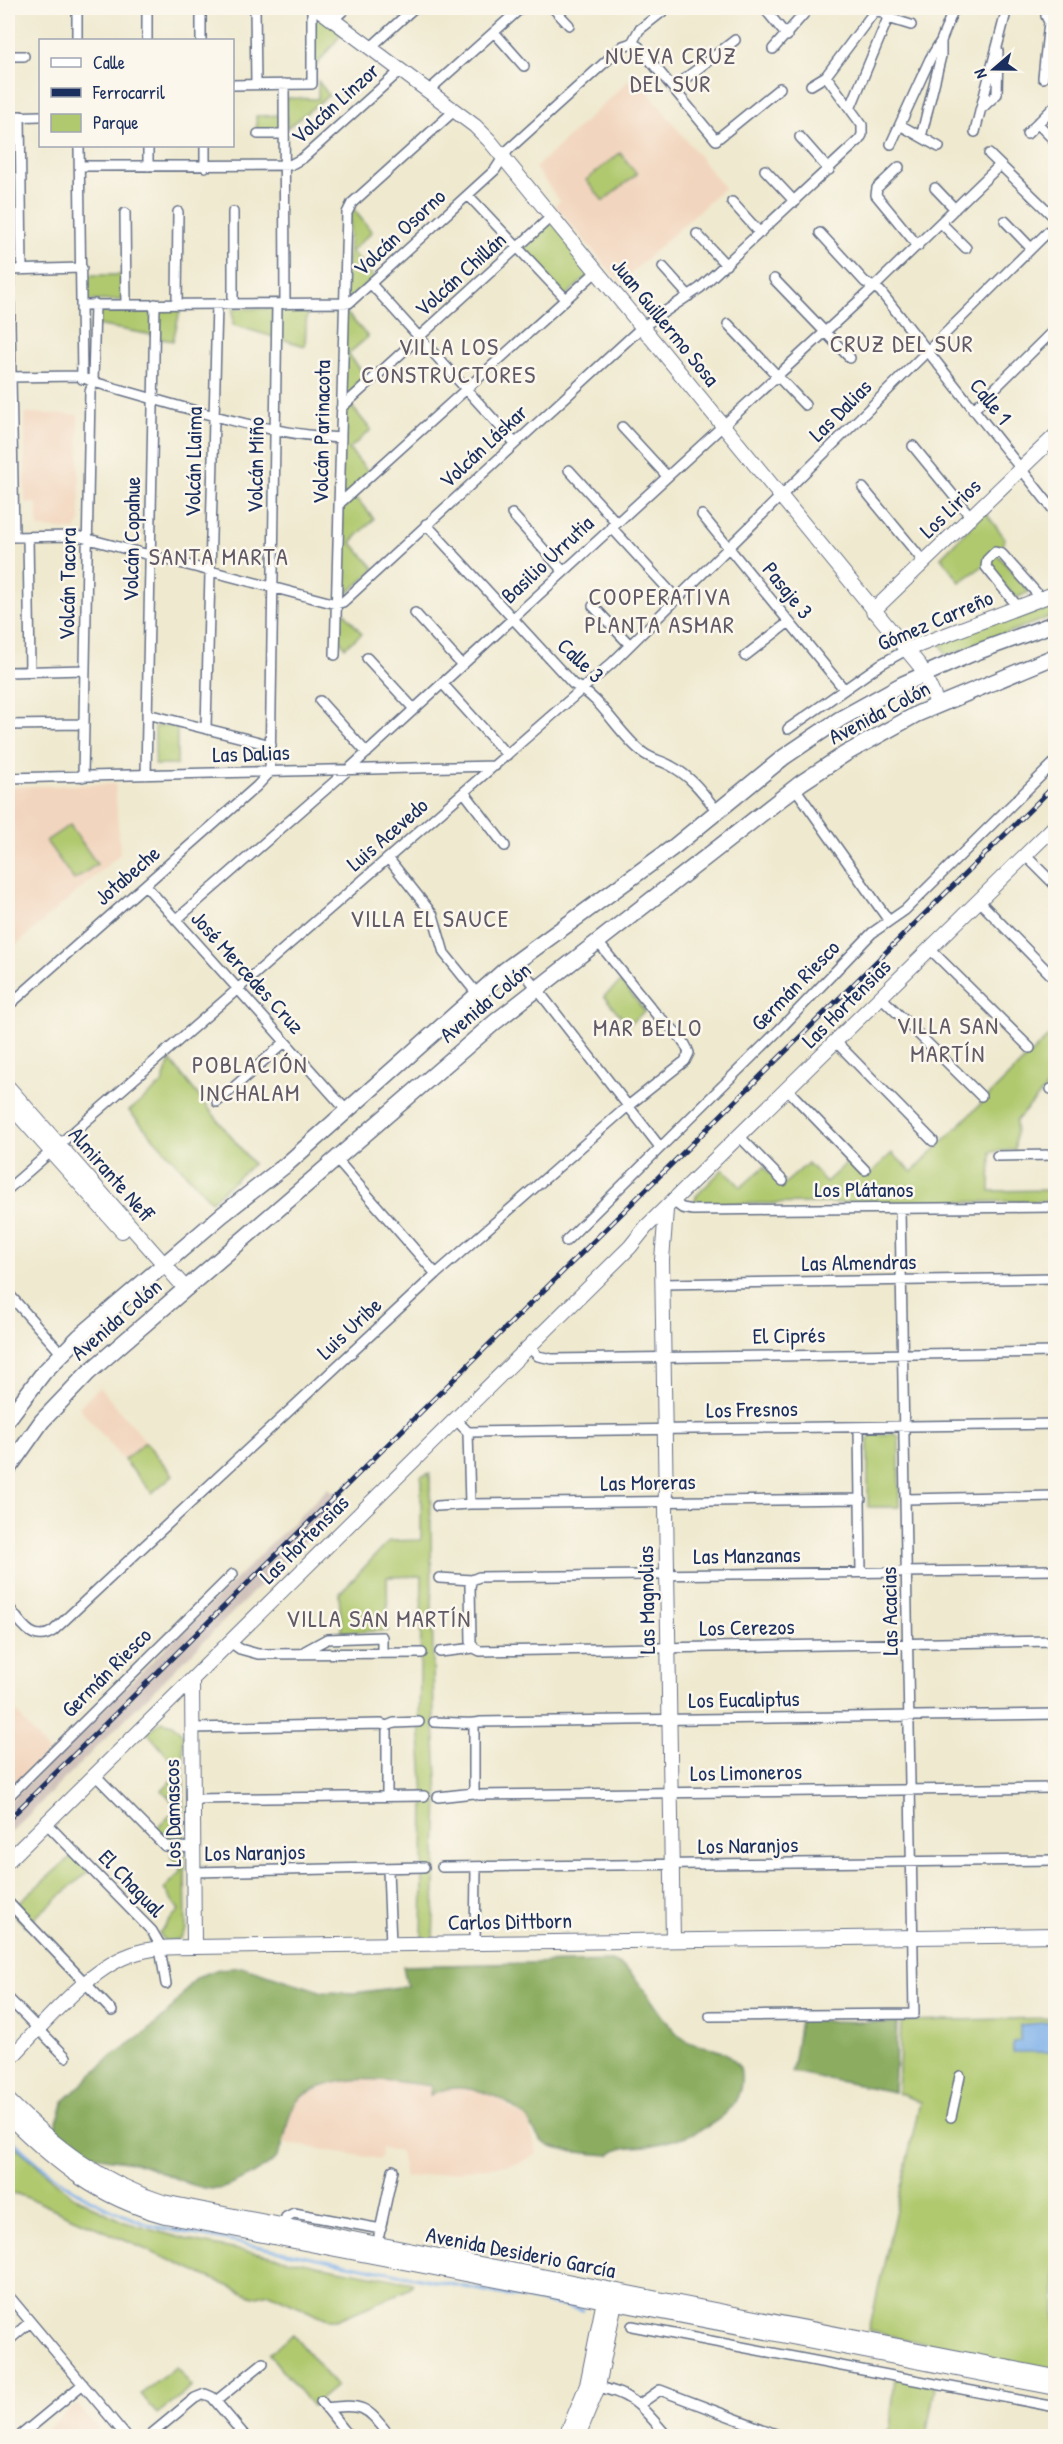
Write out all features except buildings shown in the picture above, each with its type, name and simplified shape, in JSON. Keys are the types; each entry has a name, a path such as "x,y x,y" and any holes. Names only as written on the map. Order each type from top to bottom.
{"main road":[{"name":"Avenida Colón","path":"8,1419 62,1354 160,1267 281,1169 516,962 675,846 765,771 819,732 882,694 925,674 1056,623"},
{"name":"Avenida Colón","path":"8,1469 42,1421 72,1388 536,988 795,788 872,738 938,705 1056,656"}],"street":[{"path":"77,8 77,39"},
{"path":"147,8 147,39"},
{"path":"201,8 201,39"},
{"path":"255,8 256,84"},
{"path":"234,85 312,84 312,8"},
{"name":"Juan Guillermo Sosa","path":"317,8 427,93 475,126 504,157 906,650 925,674 938,705"},
{"path":"333,20 346,8"},
{"name":"Volcán Linzor","path":"370,48 414,8"},
{"path":"427,93 521,8"},
{"path":"553,8 569,26"},
{"name":"Volcán Osorno","path":"82,305 343,304 352,301 495,170 508,150 623,46 632,43 639,30 667,8"},
{"path":"773,49 787,36 809,8"},
{"path":"891,144 930,59 941,41 954,8"},
{"path":"975,132 980,110 997,94 1000,66 998,50 1006,8"},
{"path":"770,9 787,36"},
{"path":"811,85 826,76 875,9 882,11 888,18 911,25"},
{"path":"1043,78 1049,22 1053,17 1050,9"},
{"path":"850,109 888,18"},
{"path":"494,32 524,66"},
{"path":"673,88 735,40"},
{"path":"921,137 941,56 941,41"},
{"path":"632,43 639,47 716,140 780,88"},
{"path":"8,56 24,56"},
{"name":"Volcán Linzor","path":"80,166 285,166 303,158 400,71"},
{"path":"826,76 850,109"},
{"name":"Volcán Miño","path":"270,772 276,429 285,166 284,84"},
{"path":"1027,134 1056,105"},
{"name":"Volcán Láskar","path":"336,604 345,600 642,327 689,296 726,265 848,152 863,132 862,125 850,109"},
{"name":"Volcán Parinacota","path":"335,655 343,304 348,210 454,111"},
{"path":"20,116 22,270"},
{"path":"8,117 39,116"},
{"path":"1037,123 1056,142"},
{"path":"900,124 939,147"},
{"path":"258,134 284,134"},
{"path":"800,137 829,170"},
{"path":"79,147 82,268 80,376"},
{"path":"148,147 148,166"},
{"path":"205,147 205,167"},
{"path":"988,154 1056,219"},
{"name":"Basilio Urrutia","path":"176,920 350,769 874,287 999,165"},
{"path":"899,167 877,188 876,195 918,246"},
{"path":"765,170 795,202"},
{"path":"935,188 955,209"},
{"path":"468,195 566,299"},
{"path":"732,202 760,234"},
{"path":"177,304 178,212"},
{"path":"233,212 233,304"},
{"path":"125,213 126,304"},
{"name":"Volcán Chillán","path":"341,408 552,216"},
{"path":"1005,221 1031,248"},
{"path":"941,223 966,248"},
{"name":"Las Dalias","path":"780,496 1056,224"},
{"name":"Calle 1","path":"820,233 865,282 880,291 1056,513"},
{"path":"697,234 726,265"},
{"path":"663,267 689,296"},
{"path":"82,268 8,270 11,537 77,536 336,604"},
{"path":"339,504 597,271"},
{"path":"774,279 850,358"},
{"path":"371,284 515,443"},
{"name":"Volcán Tacora","path":"83,777 87,540 95,304"},
{"name":"Volcán Copahue","path":"146,775 155,304"},
{"name":"Volcán Llaima","path":"206,728 217,304"},
{"path":"728,324 805,405"},
{"path":"973,410 1056,328"},
{"path":"9,377 80,376 91,387 153,398 276,429 340,438"},
{"path":"622,428 667,476"},
{"name":"Los Lirios","path":"873,611 1056,435"},
{"path":"913,446 971,517"},
{"path":"569,470 677,599"},
{"path":"863,488 924,562"},
{"name":"Luis Acevedo","path":"8,1189 583,689 780,496"},
{"path":"512,514 563,571"},
{"name":"Pasaje 3","path":"702,515 844,689"},
{"name":"Calle 3","path":"426,524 573,684 583,689 636,746 654,760 672,766 699,786 717,811"},
{"path":"28,537 30,671"},
{"path":"1018,607 986,567 987,560 997,552 1002,554 1041,598"},
{"name":"Gómez Carreño","path":"788,729 835,695 906,650 1056,593"},
{"path":"593,606 630,645"},
{"path":"415,613 462,665"},
{"path":"745,656 789,622"},
{"path":"368,658 414,709"},
{"path":"8,672 85,670"},
{"path":"442,683 507,755"},
{"path":"320,701 367,753"},
{"path":"147,714 271,745"},
{"path":"8,726 84,724"},
{"name":"Germán Riesco","path":"566,1241 872,933 905,910 1056,761"},
{"name":"Las Dalias","path":"8,778 495,765"},
{"name":"Jotabeche","path":"8,1006 270,772"},
{"path":"795,788 890,921"},
{"path":"464,792 505,846"},
{"name":"Las Hortensias","path":"8,1861 528,1346 630,1247 653,1234 670,1206 1056,825"},
{"path":"1025,855 1056,886"},
{"path":"388,858 433,915 444,953 478,995"},
{"name":"José Mercedes Cruz","path":"145,885 347,1111"},
{"path":"979,901 1056,980"},
{"name":"Luis Uribe","path":"8,1606 30,1632 40,1636 47,1635 62,1623 436,1274 628,1106 685,1061 689,1053 668,1023 656,1014 597,941"},
{"path":"930,949 1030,1048"},
{"path":"516,962 660,1147"},
{"path":"881,997 981,1096"},
{"path":"217,1102 285,1042"},
{"path":"836,1042 933,1142"},
{"name":"Almirante Neff","path":"8,1087 54,1148"},
{"path":"788,1090 865,1170"},
{"name":"Almirante Neff","path":"8,1103 54,1148 182,1291"},
{"path":"740,1137 783,1181"},
{"path":"997,1156 1056,1155"},
{"path":"336,1159 436,1274"},
{"name":"Los Plátanos","path":"670,1206 693,1210 1056,1207"},
{"name":"Las Acacias","path":"710,2016 914,2014 900,1209"},
{"name":"Las Magnolias","path":"653,1234 662,1260 673,1940"},
{"name":"Las Almendras","path":"662,1284 1056,1278"},
{"path":"8,1293 62,1354"},
{"name":"El Ciprés","path":"528,1346 534,1353 547,1359 1056,1352"},
{"path":"455,1419 468,1432 470,1503"},
{"name":"Los Fresnos","path":"468,1432 1056,1424"},
{"path":"859,1428 861,1572"},
{"path":"906,1498 1056,1496"},
{"name":"Las Moreras","path":"437,1506 470,1503 861,1499"},
{"name":"Las Manzanas","path":"439,1578 472,1580 479,1577 1056,1570"},
{"name":"Germán Riesco","path":"8,1797 233,1574"},
{"path":"472,1580 470,1586 471,1642 474,1648"},
{"name":"Los Cerezos","path":"440,1652 474,1648 480,1651 1056,1641"},
{"path":"230,1642 252,1653 382,1651 422,1653"},
{"name":"Los Damascos","path":"192,1680 194,1947"},
{"name":"Los Eucaliptus","path":"434,1722 464,1722 474,1725 669,1719 1056,1714"},
{"path":"193,1728 381,1724 387,1726 394,1723 419,1722"},
{"path":"474,1725 472,1742 474,1793"},
{"path":"387,1726 387,1795"},
{"path":"95,1775 165,1846 194,1848"},
{"name":"Los Limoneros","path":"438,1797 474,1793 479,1795 1056,1788"},
{"path":"193,1799 424,1796"},
{"name":"El Chagual","path":"46,1823 152,1931 160,1948 166,1984"},
{"name":"Los Naranjos","path":"442,1867 476,1869 1056,1860"},
{"name":"Los Naranjos","path":"194,1872 388,1870 424,1867"},
{"path":"475,1943 476,1869"},
{"path":"388,1870 391,1944"},
{"path":"8,1902 112,2011"},
{"name":"Carlos Dittborn","path":"8,2061 86,1983 121,1958 160,1948 1056,1935"},
{"path":"8,1998 66,2057"},
{"path":"951,2117 960,2076"},
{"name":"Avenida Desiderio García","path":"8,2100 73,2167"},
{"name":"Avenida Desiderio García","path":"8,2116 73,2167 144,2196 246,2226 938,2359 1056,2377"},
{"path":"376,2251 393,2170"},
{"path":"281,2233 286,2217 294,2213 381,2229"},
{"path":"8,2295 126,2436"},
{"path":"578,2436 592,2386 610,2297"},
{"path":"8,2341 30,2322"},
{"path":"632,2326 1056,2407"},
{"name":"Avenida Desiderio García","path":"938,2359 1056,2388"},
{"path":"216,2401 263,2362"},
{"path":"20,2436 83,2384"},
{"path":"592,2386 624,2393 640,2404 667,2436"},
{"path":"566,2436 592,2386"},
{"path":"640,2404 654,2392 660,2390 781,2436"},
{"path":"149,2436 198,2396 205,2394 216,2401 245,2436"},
{"path":"349,2436 324,2405 354,2405 369,2411 390,2436"},
{"path":"746,2436 757,2427"}],"shaded area":[{"path":"635,75 724,188 620,283 555,205 560,201 535,168"},
{"path":"25,413 78,415 80,522 75,530 38,528 37,504 25,502"},
{"path":"115,784 120,854 8,952 8,787"},
{"path":"99,1387 174,1474 152,1494 79,1407"},
{"path":"328,1488 337,1494 340,1506 8,1835 8,1803"},
{"path":"8,1701 48,1752 8,1792"},
{"path":"371,2077 432,2086 430,2095 452,2088 469,2088 494,2096 528,2120 537,2154 519,2163 405,2178 400,2152 382,2148 380,2159 284,2143 293,2106 301,2097 334,2083"},
{"path":"77,2404 104,2436 38,2436"}],"green space":[{"path":"315,8 344,31 314,68"},
{"path":"318,81 329,95 287,128 286,98 318,99"},
{"path":"282,115 283,132 257,133 256,116"},
{"path":"620,153 637,174 603,201 586,180"},
{"path":"351,206 372,232 351,251 375,278 345,302"},
{"path":"552,218 594,271 565,296 521,248"},
{"path":"85,275 122,275 122,300 85,301"},
{"path":"97,306 154,306 153,335 97,325"},
{"path":"157,306 181,307 173,341 156,338"},
{"path":"233,308 307,310 305,346 233,325"},
{"path":"344,310 368,337 348,354 370,381 342,406"},
{"path":"349,403 371,430 349,449 370,474 340,502 342,409"},
{"path":"353,494 374,519 351,542 375,569 340,600 340,506"},
{"path":"985,512 1005,538 998,555 1029,592 1016,598 986,564 960,582 941,557"},
{"path":"1055,600 1055,615 946,656 940,642"},
{"path":"339,606 362,634 345,647 337,636"},
{"path":"155,726 177,726 177,765 155,765"},
{"path":"70,825 97,864 74,880 46,841"},
{"path":"621,982 645,1011 628,1025 604,996"},
{"path":"1055,1030 1055,1085 1049,1085 1016,1121 1015,1150 991,1152 990,1191 1055,1190 1055,1201 701,1204 695,1201 696,1196 723,1169 741,1187 764,1167 782,1186 808,1163 826,1182 850,1160 867,1177 892,1153 912,1172"},
{"path":"170,1060 253,1164 211,1201 129,1111 162,1084"},
{"path":"873,1434 895,1434 899,1437 899,1507 868,1507 868,1439"},
{"path":"145,1442 173,1475 152,1493 124,1460"},
{"path":"430,1473 434,1722 438,1797 433,1943 422,1944 424,1796 419,1722 422,1576 387,1577 388,1631 342,1632 339,1594 389,1541 421,1540 421,1476"},
{"path":"162,1721 173,1724 183,1735 186,1929 180,1939 165,1941 159,1933 179,1910 164,1889 182,1871 172,1857 173,1850 154,1831 178,1808 162,1790 180,1771 147,1732"},
{"path":"73,1855 89,1871 25,1926 10,1910"},
{"path":"612,1961 632,1975 664,2019 681,2037 696,2045 724,2052 740,2068 741,2085 736,2100 715,2122 684,2136 653,2145 625,2148 610,2155 579,2152 563,2150 545,2143 538,2137 527,2119 494,2096 455,2088 430,2095 431,2086 382,2080 350,2080 318,2088 303,2096 292,2109 282,2145 274,2160 247,2177 218,2189 188,2183 140,2164 87,2153 73,2145 55,2128 64,2101 113,2055 148,2031 166,2015 197,1977 219,1969 244,1967 323,1992 355,1993 407,1986 403,1966"},
{"path":"1055,2018 1055,2372 869,2331 920,2102 898,2093 901,2021"},
{"path":"800,2020 897,2023 894,2092 792,2072"},
{"path":"8,2140 71,2195 124,2222 196,2242 413,2283 409,2289 337,2320 330,2320 269,2293 253,2297 36,2201 17,2194 8,2194"},
{"path":"293,2334 336,2386 312,2406 269,2354"},
{"path":"176,2367 192,2387 157,2414 141,2394"},
{"path":"895,2377 935,2387 926,2436 878,2436 890,2428"}],"water":[{"path":"1054,2022 1055,2052 1013,2052 1013,2042 1020,2041 1020,2025"}],"waterway":[{"path":"8,2136 41,2166 74,2190 130,2218 152,2226 583,2310"}],"railway":[{"path":"8,1820 1056,784"}],"district":[{"name":"NUEVA CRUZ DEL SUR","path":"671,70"},
{"name":"CRUZ DEL SUR","path":"902,344"},
{"name":"VILLA LOS CONSTRUCTORES","path":"449,361"},
{"name":"SANTA MARTA","path":"219,557"},
{"name":"COOPERATIVA PLANTA ASMAR","path":"660,611"},
{"name":"VILLA EL SAUCE","path":"430,919"},
{"name":"MAR BELLO","path":"648,1028"},
{"name":"VILLA SAN MARTÍN","path":"948,1040"},
{"name":"POBLACIÓN INCHALAM","path":"250,1079"},
{"name":"VILLA SAN MARTÍN","path":"379,1619"}]}
